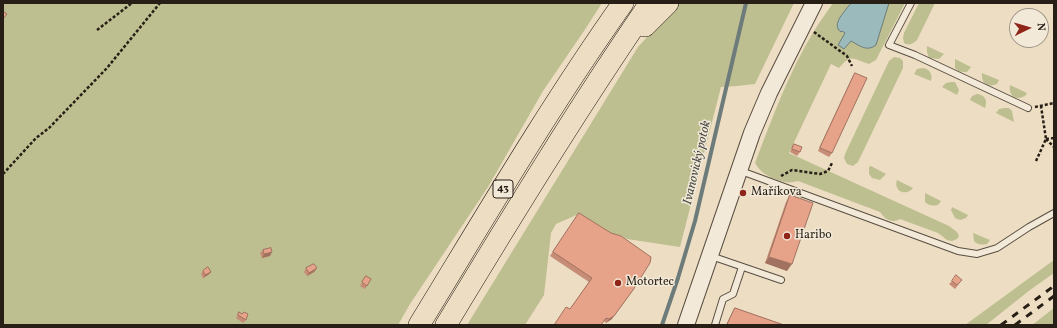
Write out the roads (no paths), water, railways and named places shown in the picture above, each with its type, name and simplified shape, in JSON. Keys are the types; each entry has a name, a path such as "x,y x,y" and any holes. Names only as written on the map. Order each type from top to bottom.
{"highway":[{"name":"43","path":"419,325 528,147 623,3"},
{"name":"43","path":"446,325 552,150 650,3"},
{"path":"608,64 668,3"}],"street":[{"path":"686,325 752,133 769,93 814,3"}],"lane":[{"path":"911,3 890,45 915,55 1028,108"},
{"path":"739,170 958,252 977,254 997,248 1054,213"},
{"path":"710,256 781,280"},
{"path":"715,325 723,299 734,294 742,267"}],"water":[{"path":"851,3 889,3 876,45 873,47 864,48 851,41 844,49 838,45 845,33 838,29 838,22"}],"waterway":[{"name":"Ivanovický potok","path":"662,325 695,221 746,3"}],"railway":[{"path":"1001,325 1054,286"},
{"path":"1015,325 1054,296"}],"place":[{"name":"Maříkova","path":"743,193"},
{"name":"Haribo","path":"787,236"},
{"name":"Motortec","path":"618,283"}]}
